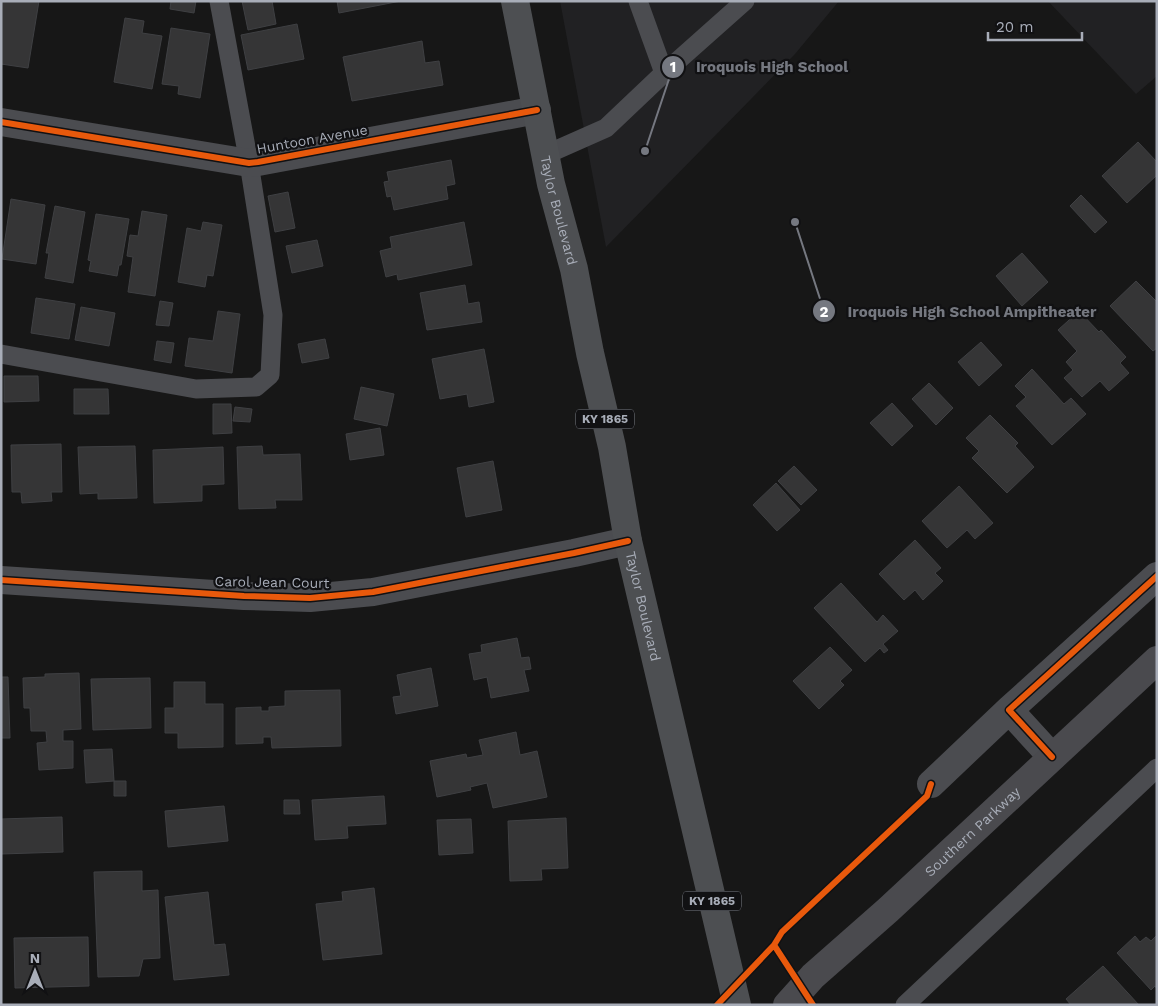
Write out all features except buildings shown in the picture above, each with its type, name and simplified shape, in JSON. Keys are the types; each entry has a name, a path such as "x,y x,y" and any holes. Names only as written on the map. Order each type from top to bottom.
{"main road":[{"name":"Taylor Boulevard","path":"515,1 551,184 574,269 590,353 612,447 628,541 736,1005"},
{"name":"Southern Parkway","path":"788,1005 813,976 888,910 1157,660"}],"street":[{"name":"Huntoon Avenue","path":"1,122 250,163 537,110"},
{"name":"Carol Jean Court","path":"1,580 244,596 310,598 373,592 574,554 628,541"},
{"path":"931,784 1157,576"},
{"path":"1010,710 1052,757"}],"lane":[{"path":"1,354 196,389 256,387 270,375 273,315 250,163 219,1"},
{"path":"638,1 664,73"},
{"path":"545,155 606,128 745,1"},
{"path":"905,1005 1157,768"}],"shaded area":[{"path":"560,1 839,1 795,54 606,247"},
{"path":"1048,1 1157,1 1157,76 1136,94"}],"cycle path":[{"path":"1,122 249,163 537,110"},
{"path":"1,580 244,596 310,598 373,592 628,541"},
{"path":"1052,757 1009,710 1157,576"},
{"path":"774,945 782,932 927,796 931,784"},
{"path":"717,1005 774,945 813,1005"}],"place":[{"name":"Iroquois High School","path":"645,151"},
{"name":"Iroquois High School Ampitheater","path":"795,222"}]}
